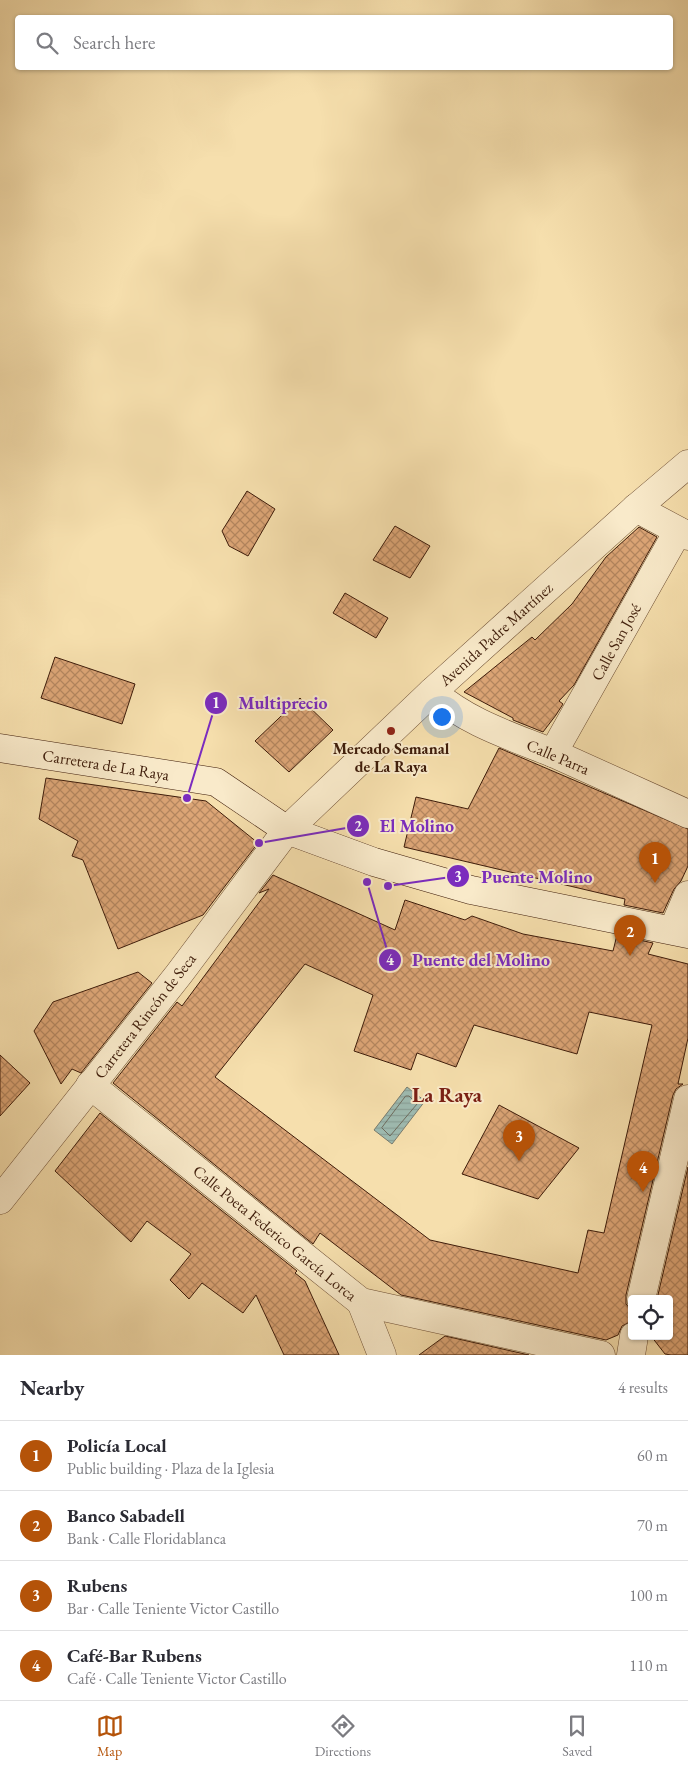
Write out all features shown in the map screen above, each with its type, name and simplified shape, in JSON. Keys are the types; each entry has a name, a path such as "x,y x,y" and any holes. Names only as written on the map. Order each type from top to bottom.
{"street":[{"name":"Avenida Padre Martínez","path":"287,830 432,692 636,508 688,464"},
{"path":"636,508 683,534"},
{"name":"Calle San José","path":"553,753 683,534"},
{"name":"Calle Parra","path":"432,692 445,703 489,729 553,753 688,814"},
{"name":"Carretera de La Raya","path":"0,748 216,782 287,830 374,862 471,890 680,932"},
{"name":"Carretera Rincón de Seca","path":"0,1200 179,974 287,830"},
{"path":"680,932 688,895"},
{"name":"Calle Poeta Federico García Lorca","path":"90,1085 361,1302 601,1355"},
{"path":"642,1295 688,1099"},
{"path":"361,1302 382,1355"},
{"path":"631,1355 633,1340"}],"water":[{"path":"407,1087 425,1101 392,1144 374,1130"}],"building":[{"path":"247,491 275,509 248,556 229,546 222,531"},
{"path":"395,526 430,546 410,578 373,560"},
{"path":"639,527 657,537 574,685 559,701 563,704 543,732 513,720 513,718 464,692 532,637 535,640 572,604 606,557"},
{"path":"345,593 388,618 376,638 333,613"},
{"path":"55,657 135,684 122,724 41,698"},
{"path":"300,698 333,730 289,772 255,741"},
{"path":"499,748 688,829 688,866 681,881 674,889 663,913 624,905 625,899 404,847 416,797 468,809"},
{"path":"46,778 206,801 258,843 203,915 118,949 83,860 72,856 78,841 39,819"},
{"path":"273,875 395,930 405,900 465,920 472,916 523,934 613,951 617,935 653,943 648,954 688,964 688,1038 678,1084 683,1084 676,1089 673,1095 626,1295 628,1323 622,1326 618,1335 606,1340 401,1295 320,1233 313,1244 113,1083 177,1002 182,1006 269,889 259,893","holes":["305,964 373,995 354,1051 411,1070 417,1053 456,1067 474,1025 577,1054 589,1012 652,1025 604,1233 588,1230 578,1273 430,1240 215,1077"]},
{"path":"138,972 152,983 81,1073 72,1069 61,1084 34,1031 53,1002"},
{"path":"0,1055 30,1083 0,1116"},
{"path":"499,1105 579,1148 538,1199 462,1174"},
{"path":"100,1113 297,1271 295,1273 305,1281 339,1355 284,1355 256,1295 243,1313 202,1283 189,1299 170,1280 191,1254 147,1221 131,1242 55,1171"},
{"path":"688,1167 688,1355 665,1354 654,1340 673,1340 673,1295 658,1295"},
{"path":"445,1336 529,1355 419,1355"}],"place":[{"name":"Mercado Semanal de La Raya","path":"391,731"},
{"name":"Multiprecio","path":"187,798"},
{"name":"El Molino","path":"259,843"},
{"name":"Puente del Molino","path":"367,882"},
{"name":"Policía Local","path":"655,883"},
{"name":"Puente Molino","path":"388,886"},
{"name":"Banco Sabadell","path":"630,956"},
{"name":"Rubens","path":"519,1161"},
{"name":"Café-Bar Rubens","path":"643,1192"}],"district":[{"name":"La Raya","path":"447,1094"}]}
